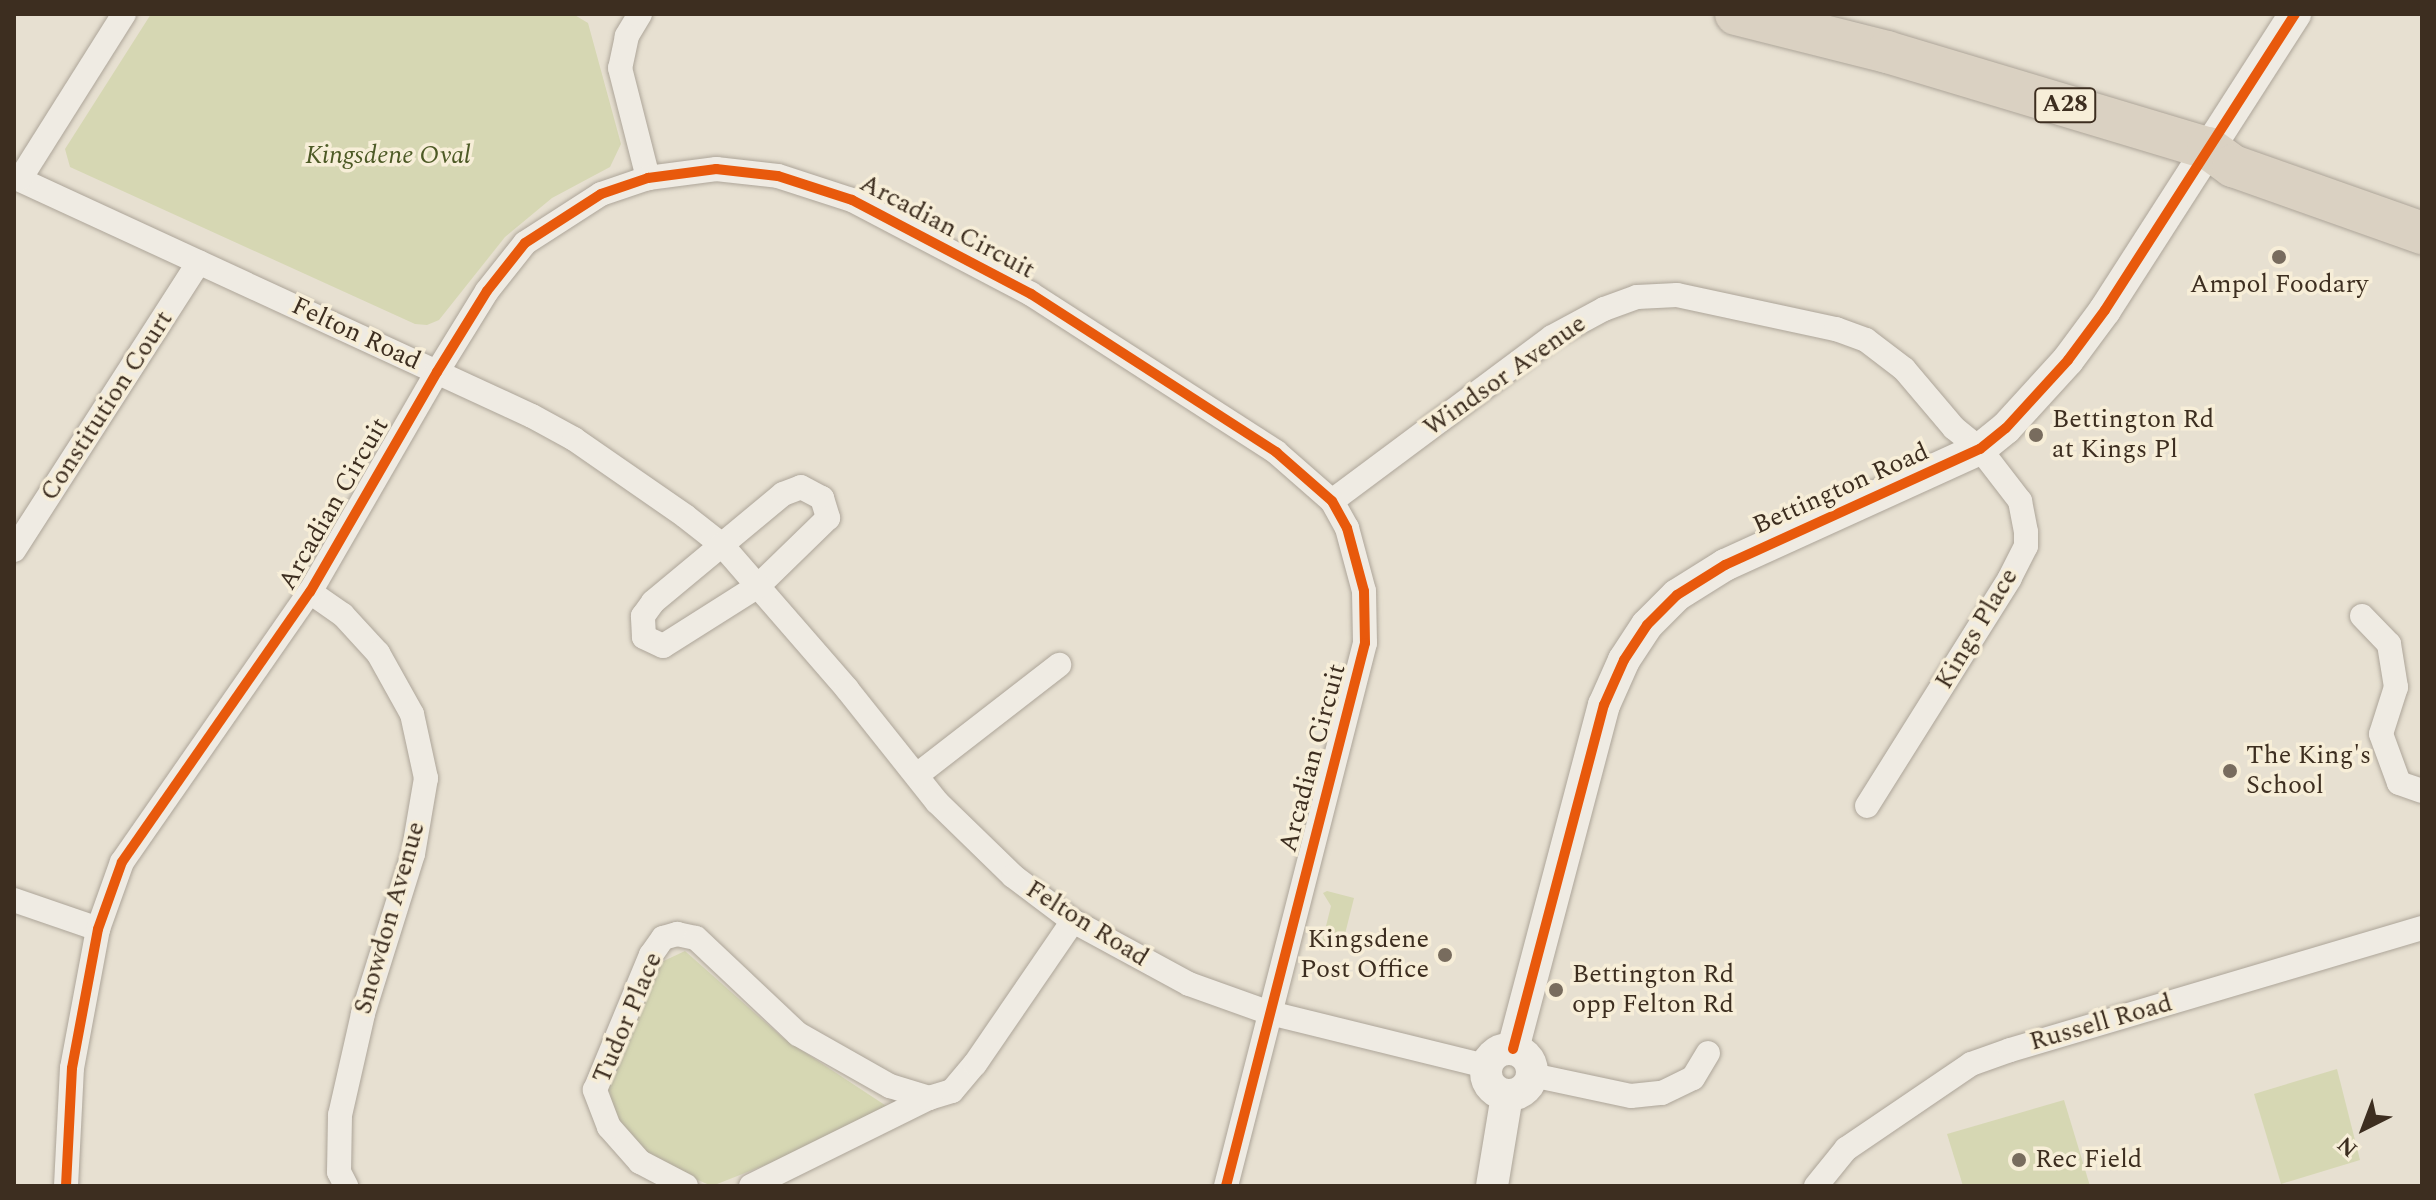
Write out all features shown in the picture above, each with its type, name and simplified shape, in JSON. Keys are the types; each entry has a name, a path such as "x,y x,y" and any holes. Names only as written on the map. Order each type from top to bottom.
{"highway":[{"name":"A28","path":"1736,14 1887,52 2208,148 2233,166 2422,233"},
{"name":"A28","path":"2208,148 2238,143 2422,207"}],"main road":[{"name":"Bettington Road","path":"1500,1058 1604,705 1624,660 1647,625 1677,595 1725,565 1980,449 2028,406 2078,348 2295,14"},
{"path":"1492,1186 1520,1085 1527,1058 1500,1058 1490,1086 1520,1085"}],"street":[{"path":"17,178 124,14"},
{"path":"631,17 620,68 648,178"},
{"name":"Arcadian Circuit","path":"66,1186 72,1068 98,929 122,862 310,592 437,372 487,291 525,243 601,194 648,178 716,169 778,176 852,200 1031,294 1276,452 1332,501 1347,528 1364,591 1365,643 1226,1186"},
{"name":"Felton Road","path":"17,178 437,372 574,439 722,545 937,802 1013,876 1073,921 1189,984 1270,1013 1461,1063 1500,1058"},
{"name":"Constitution Court","path":"14,550 199,262"},
{"name":"Windsor Avenue","path":"1332,501 1552,337 1604,309 1637,297 1677,295 1836,329 1866,340 1904,369 1954,428 1980,449"},
{"name":"Kings Place","path":"1867,806 2010,578 2026,546 2025,516 2020,501 1980,449"},
{"path":"801,487 822,498 828,518 758,586 663,646 644,637 643,616 653,602 783,494 801,487"},
{"name":"Snowdon Avenue","path":"310,592 343,615 378,653 412,714 426,778 413,854 363,1014 340,1115 339,1172 346,1186"},
{"path":"2362,616 2389,644 2396,687 2381,734 2399,783 2422,791"},
{"path":"917,775 1059,665"},
{"path":"14,900 98,929"},
{"path":"751,1186 929,1098 952,1091 975,1064 1073,921"},
{"name":"Russell Road","path":"1816,1186 1846,1149 1971,1064 2422,928"},
{"name":"Tudor Place","path":"686,1186 640,1162 609,1127 595,1090 651,955 663,938 677,934 696,938 798,1034 890,1086 929,1098"},
{"path":"1520,1085 1631,1096 1662,1093 1693,1078 1708,1053"}],"green space":[{"name":"Kingsdene Oval","path":"151,14 573,14 588,23 621,144 610,167 552,198 505,237 439,320 427,325 415,324 70,167 65,149"},
{"path":"1327,891 1354,898 1342,946 1322,942 1331,906 1323,893"},
{"path":"685,951 783,1038 897,1113 712,1186 648,1159 618,1123 607,1084 655,965"},
{"path":"2337,1069 2360,1160 2281,1184 2254,1094"},
{"name":"Rec Field","path":"2064,1100 2090,1186 1963,1186 1947,1134"}],"cycle path":[{"path":"1513,1049 1604,705 1624,660 1647,625 1677,595 1725,565 1980,449 2006,428 2068,360 2105,310 2295,14"},
{"path":"66,1186 72,1068 98,929 122,862 310,592 437,372 487,291 525,243 601,194 648,178 716,169 778,176 852,200 1031,294 1276,452 1332,501 1347,528 1364,591 1365,643 1226,1186"}],"place":[{"name":"Ampol Foodary","path":"2279,257"},
{"name":"Bettington Rd at Kings Pl","path":"2036,435"},
{"name":"The King's School","path":"2230,771"},
{"name":"Kingsdene Post Office","path":"1445,955"},
{"name":"Bettington Rd opp Felton Rd","path":"1556,990"},
{"name":"Rec Field","path":"2019,1160"}]}
